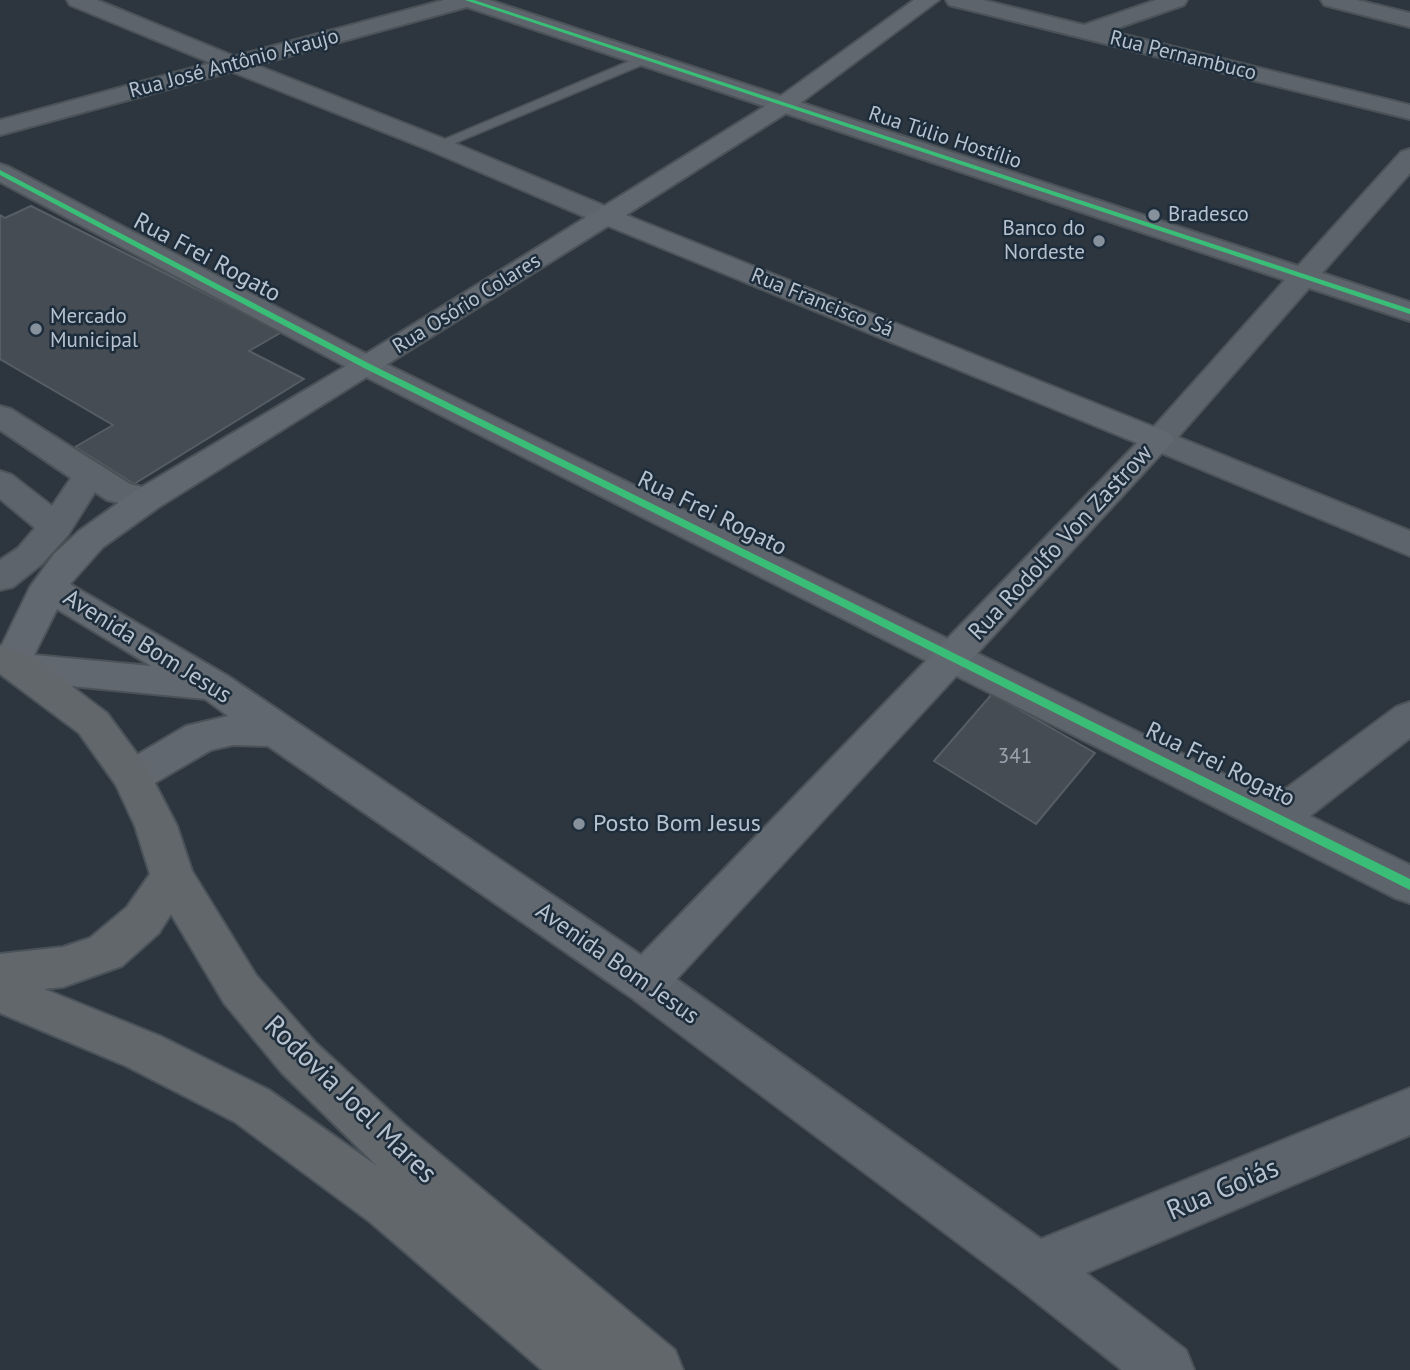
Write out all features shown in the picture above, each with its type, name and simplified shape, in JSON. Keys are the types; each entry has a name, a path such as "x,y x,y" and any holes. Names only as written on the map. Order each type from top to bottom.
{"highway":[{"name":"Rodovia Joel Mares","path":"10,663 93,723 132,777 156,826 172,876 240,989 299,1058 387,1142 654,1370"},
{"path":"0,974 63,967 106,952 144,920 172,876"},
{"name":"Rodovia Joel Mares","path":"0,992 143,1051 252,1106 388,1204 585,1370"}],"main road":[{"name":"Rua Osório Colares","path":"10,663 32,625 48,587 67,562 91,539 147,499 608,217 783,104 928,0"},
{"name":"Rua Francisco Sá","path":"608,217 1158,440"},
{"name":"Rua Rodolfo Von Zastrow","path":"645,982 1158,440"},
{"name":"Avenida Bom Jesus","path":"48,587 214,686 645,982"},
{"path":"10,663 214,686"},
{"path":"132,777 200,737 233,730 276,731"}],"street":[{"name":"Rua Francisco Sá","path":"78,0 438,145 608,217"},
{"name":"Rua José Antônio Araujo","path":"0,128 468,0"},
{"name":"Rua Túlio Hostílio","path":"468,0 1410,312"},
{"name":"Rua Pernambuco","path":"957,0 1410,112"},
{"path":"1084,32 1176,0"},
{"path":"1332,0 1410,20"},
{"name":"Rua Rodolfo Von Zastrow","path":"1158,440 1410,157"},
{"name":"Rua Frei Rogato","path":"0,172 367,366 1410,885"},
{"path":"0,416 119,492 147,499"},
{"name":"Rua Francisco Sá","path":"1158,440 1410,544"},
{"path":"0,578 30,556 56,527 89,475"},
{"path":"0,482 56,527"},
{"path":"1278,817 1410,717"},
{"name":"Avenida Bom Jesus","path":"645,982 1036,1268 1166,1370"},
{"name":"Rua Goiás","path":"1036,1268 1410,1111"}],"lane":[{"path":"438,145 644,59"}],"building":[{"path":"31,206 282,332 249,351 304,379 134,484 75,447 113,425 0,359 0,215 5,218"},
{"path":"992,694 1095,753 1036,824 934,761"}],"cycle path":[{"path":"468,0 1410,312"},
{"path":"0,172 367,366 1410,885"}],"place":[{"name":"Bradesco","path":"1154,215"},
{"name":"Banco do Nordeste","path":"1099,241"},
{"name":"Mercado Municipal","path":"36,329"},
{"name":"Posto Bom Jesus","path":"579,824"}]}
